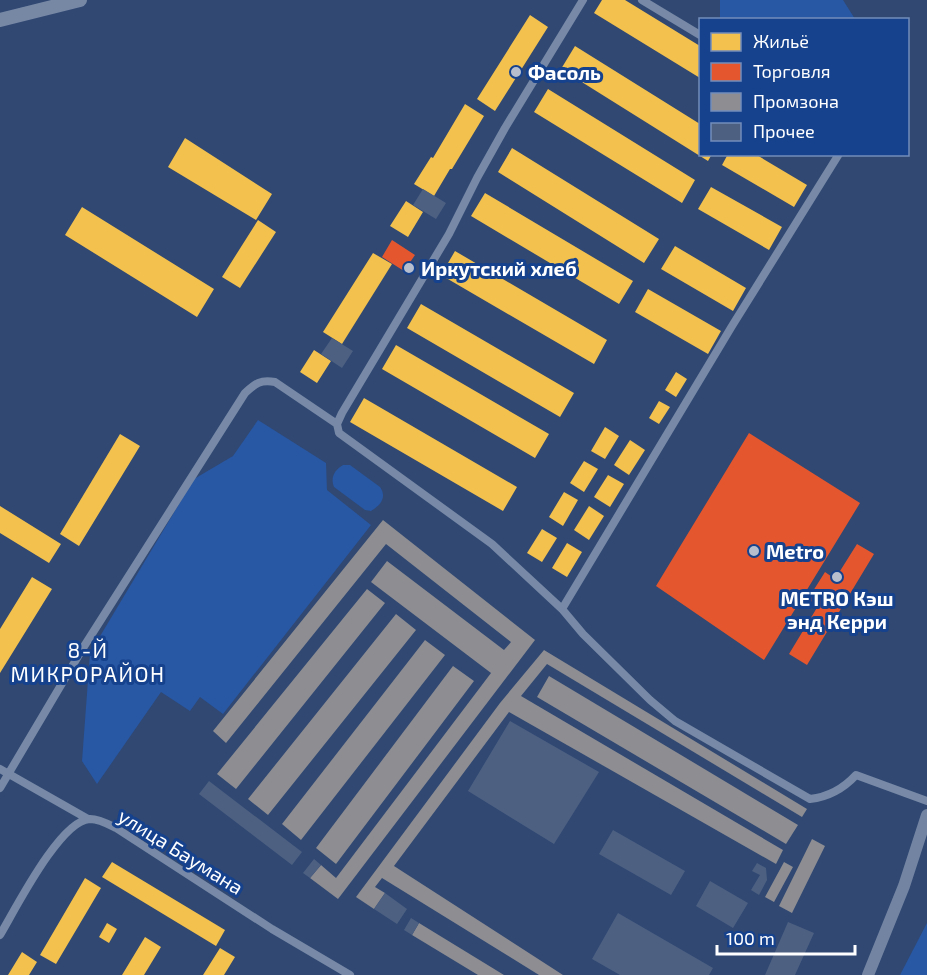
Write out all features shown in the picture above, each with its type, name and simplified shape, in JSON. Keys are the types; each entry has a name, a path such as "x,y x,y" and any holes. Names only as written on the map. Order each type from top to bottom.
{"main road":[{"path":"0,20 80,0"},
{"path":"868,975 904,886 927,815"}],"street":[{"path":"337,424 443,243 505,128 583,0"},
{"path":"642,0 699,34"},
{"path":"562,609 838,156"},
{"path":"0,788 4,772 245,393 255,383 264,380 275,382 337,424 339,432 363,451 492,544 562,609 583,634 675,721 810,799 832,792 845,785 856,775 927,801"},
{"path":"4,772 88,819"},
{"name":"улица Баумана","path":"0,935 60,837 78,823 88,819 101,821 116,828 272,929 350,975"}],"shaded area":[{"path":"720,0 843,0 854,18 720,18"},
{"path":"258,420 326,463 327,490 371,525 223,714 200,697 190,711 161,692 97,784 82,761 90,653 194,479 233,456"},
{"path":"343,465 350,465 380,487 383,497 375,509 365,510 334,487 334,474"},
{"path":"927,923 927,975 900,975"}],"building: Жильё":[{"path":"602,0 625,0 699,45 699,77 594,13"},
{"path":"530,15 548,27 495,111 477,99"},
{"path":"575,46 699,123 699,155 561,69"},
{"path":"548,89 695,180 682,203 534,112"},
{"path":"465,104 484,116 434,196 414,184 431,157 433,158"},
{"path":"185,138 272,194 256,220 168,167"},
{"path":"512,148 659,239 644,263 498,172"},
{"path":"700,156 711,156 708,161"},
{"path":"727,156 758,156 807,185 794,207 722,165"},
{"path":"711,187 782,227 769,250 698,209"},
{"path":"485,193 633,281 619,304 471,216"},
{"path":"406,201 423,212 408,237 390,226"},
{"path":"82,207 214,289 197,317 65,235"},
{"path":"258,220 276,232 240,288 222,277"},
{"path":"675,246 746,288 733,311 661,269"},
{"path":"455,251 607,340 594,364 441,275"},
{"path":"373,253 392,264 342,344 323,332"},
{"path":"648,289 721,331 708,354 635,312"},
{"path":"421,304 574,393 560,417 407,328"},
{"path":"396,345 549,434 535,458 382,369"},
{"path":"314,350 331,361 317,383 300,372"},
{"path":"676,372 687,379 676,397 665,390"},
{"path":"364,398 517,487 503,511 350,422"},
{"path":"659,401 670,407 659,424 649,418"},
{"path":"605,427 619,436 605,459 591,451"},
{"path":"120,434 140,446 79,546 60,534"},
{"path":"630,440 645,450 629,475 614,465"},
{"path":"584,461 598,469 584,492 570,483"},
{"path":"608,475 624,484 610,507 594,497"},
{"path":"564,492 578,500 563,526 549,517"},
{"path":"0,506 61,544 49,563 0,533"},
{"path":"589,506 604,516 589,540 574,530"},
{"path":"542,529 557,538 542,562 527,553"},
{"path":"567,543 582,552 567,577 552,568"},
{"path":"32,577 52,589 0,673 0,629"},
{"path":"112,862 225,930 216,946 102,877"},
{"path":"85,878 101,888 56,964 40,955"},
{"path":"107,923 117,929 109,943 99,937"},
{"path":"145,937 161,947 144,975 122,975"},
{"path":"220,948 235,957 224,975 203,975"},
{"path":"22,952 37,962 29,975 8,975"}],"building: Торговля":[{"path":"392,240 415,255 404,271 382,257"},
{"name":"Metro","path":"749,433 860,503 764,660 656,586"},
{"path":"857,544 874,554 807,665 789,654 818,606 808,599 825,572 835,579"}],"building: Промзона":[{"path":"383,520 535,640 338,899 310,878 321,865 336,878 491,673 371,582 387,561 504,650 511,642 386,544 226,743 213,731"},
{"path":"367,589 385,603 236,789 217,774"},
{"path":"396,614 416,630 268,815 248,799"},
{"path":"425,640 445,655 301,840 282,824"},
{"path":"544,650 807,809 802,817 547,664 521,696 783,850 776,864 509,712 394,866 563,975 539,975 382,878 375,887 385,893 374,909 356,897 500,703"},
{"path":"453,666 474,681 336,864 316,848"},
{"path":"549,676 798,825 786,844 537,697"},
{"path":"812,839 825,846 792,913 779,906"},
{"path":"784,862 793,867 774,902 765,897"},
{"path":"419,923 504,975 478,975 412,935"}],"building: Прочее":[{"path":"423,189 446,203 436,219 413,205"},
{"path":"332,338 353,351 342,368 321,354"},
{"path":"510,721 599,772 554,844 468,791"},
{"path":"209,781 302,852 292,865 199,794"},
{"path":"613,830 685,871 671,895 599,854"},
{"path":"314,859 321,865 310,878 303,873"},
{"path":"757,863 766,868 767,880 759,895 751,890 760,875 752,871"},
{"path":"710,881 748,903 733,928 696,906"},
{"path":"385,893 407,909 397,924 374,909"},
{"path":"618,913 713,968 709,975 620,975 592,959"},
{"path":"411,918 419,923 412,935 404,930"},
{"path":"788,922 814,933 795,975 765,975"}],"place":[{"name":"Фасоль","path":"516,72"},
{"name":"Иркутский хлеб","path":"409,268"},
{"name":"Metro","path":"754,551"},
{"name":"METRO Кэш энд Керри","path":"837,577"}],"district":[{"name":"8-Й МИКРОРАЙОН","path":"88,661"}]}
